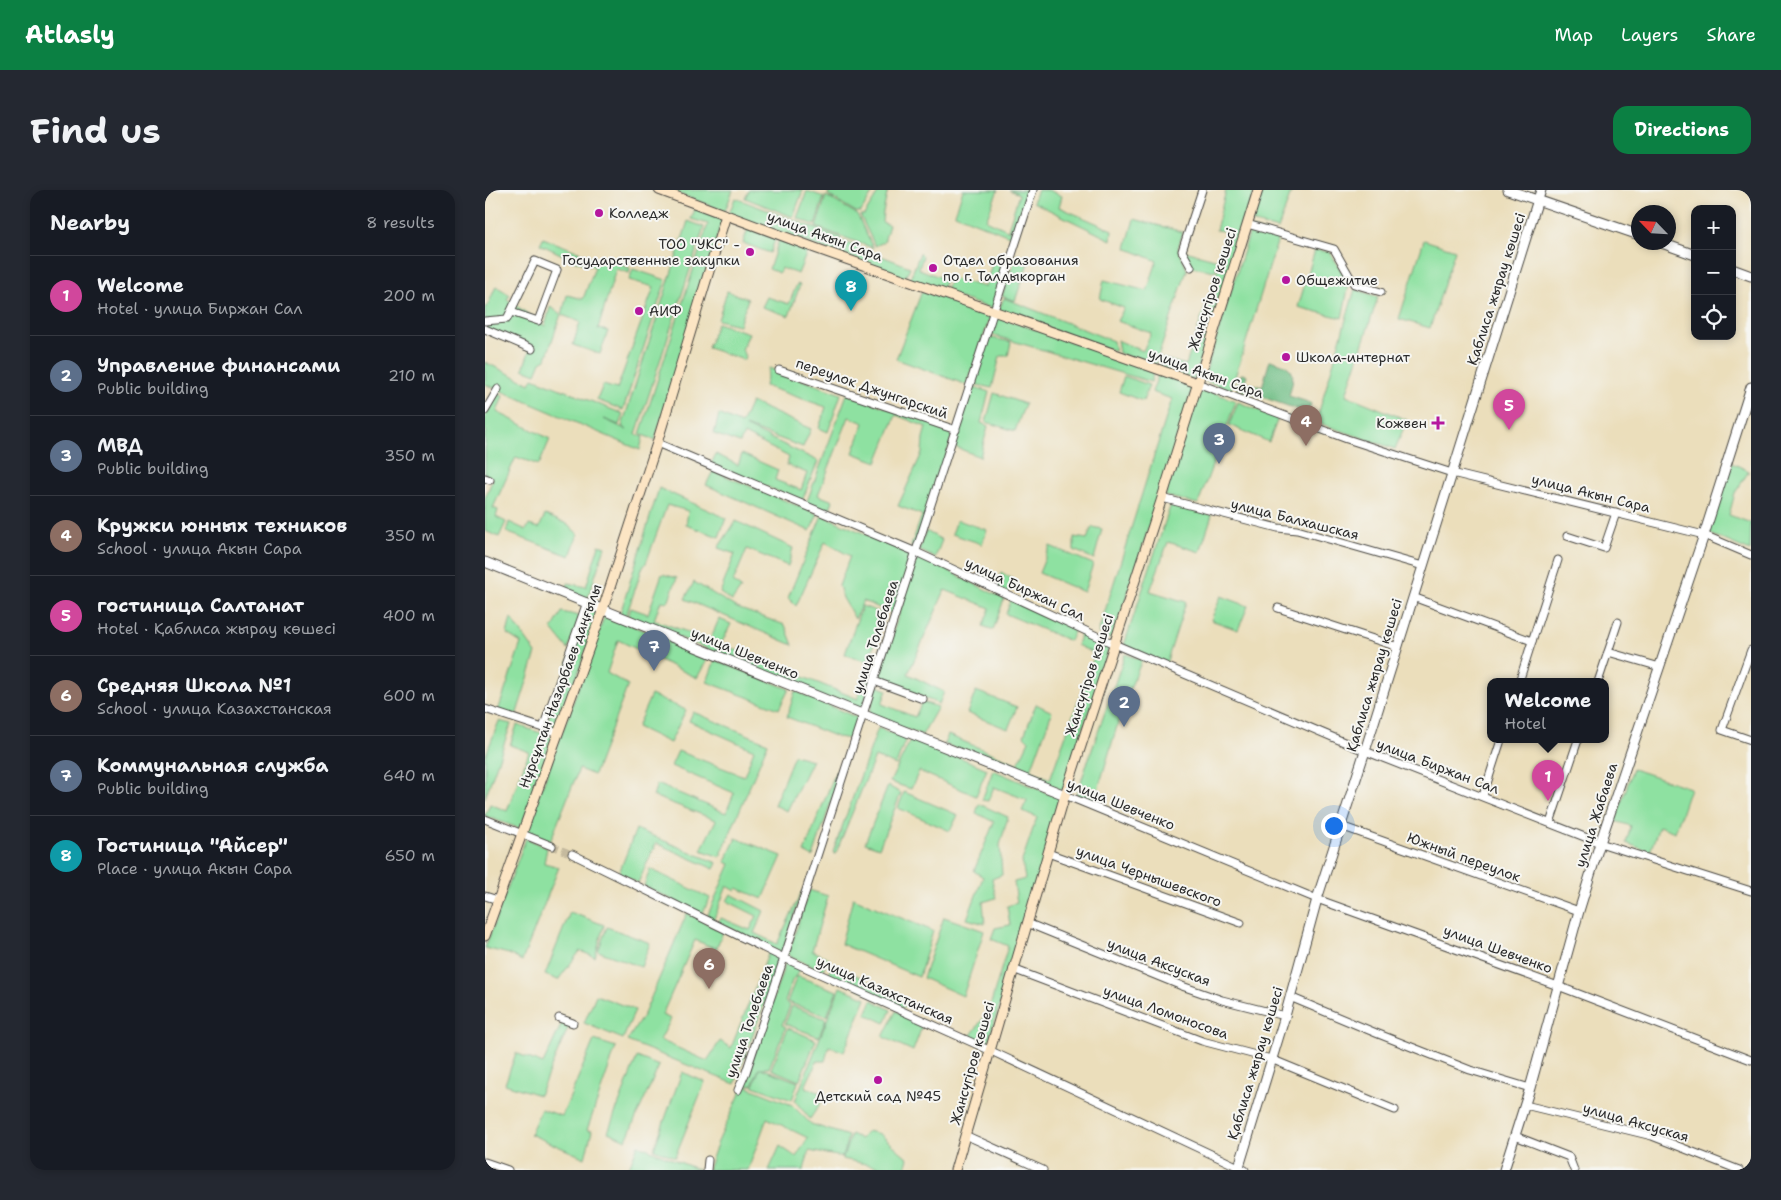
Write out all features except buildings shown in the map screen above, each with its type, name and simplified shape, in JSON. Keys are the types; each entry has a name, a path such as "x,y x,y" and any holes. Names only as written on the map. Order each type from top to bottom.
{"main road":[{"name":"улица Акын Сара","path":"659,190 994,313 1197,383"},
{"name":"Жансүгіров көшесі","path":"955,1170 1047,853 1162,498 1258,190"},
{"name":"Нұрсұлтан Назарбаев даңғылы","path":"485,936 603,609 657,443 726,215"}],"street":[{"name":"улица Толебаева","path":"738,1090 746,1072 784,958 1033,190"},
{"path":"1191,268 1182,252 1202,190"},
{"path":"1508,190 1631,232"},
{"name":"Қаблиса жырау көшесі","path":"1240,1169 1317,899 1398,648 1541,190"},
{"path":"1247,224 1334,249 1353,284 1381,292"},
{"path":"1676,248 1691,254"},
{"path":"485,321 507,319 535,261 557,270 538,321 511,312"},
{"path":"1736,270 1751,276"},
{"path":"485,329 532,350"},
{"name":"переулок Джунгарский","path":"779,370 956,430"},
{"name":"улица Акын Сара","path":"1197,383 1347,439 1452,473 1704,535 1751,555"},
{"name":"улица Жабаева","path":"1504,1170 1530,1088 1600,843 1704,535 1751,387"},
{"path":"485,411 498,389"},
{"name":"улица Биржан Сал","path":"657,443 916,552 1114,644 1365,751 1600,843 1751,891"},
{"name":"улица Балхашская","path":"1162,498 1277,528 1297,530 1423,566"},
{"path":"1567,536 1604,548 1616,513"},
{"path":"1520,678 1558,560"},
{"name":"улица Шевченко","path":"485,562 863,716 1065,795 1317,899 1558,986 1751,1060"},
{"path":"1413,598 1532,641"},
{"path":"543,728 587,602"},
{"path":"1278,608 1398,648"},
{"path":"1598,678 1618,622"},
{"path":"1751,650 1722,730 1751,740"},
{"path":"1608,652 1660,667"},
{"path":"874,681 923,699"},
{"path":"485,709 558,733"},
{"path":"1483,796 1500,743"},
{"path":"1550,823 1577,743"},
{"path":"485,819 552,846"},
{"name":"Южный переулок","path":"1341,826 1579,912"},
{"name":"улица Чернышевского","path":"1047,853 1241,923"},
{"name":"улица Казахстанская","path":"572,854 784,958 989,1050 1240,1169"},
{"path":"485,896 498,900"},
{"name":"улица Аксуская","path":"1027,923 1182,986 1222,1000 1285,1016"},
{"name":"улица Ломоносова","path":"1013,969 1202,1041 1271,1059 1395,1110"},
{"path":"1290,997 1461,1066 1530,1088"},
{"path":"559,1018 573,1023"},
{"name":"улица Аксуская","path":"1525,1105 1652,1136 1739,1170"},
{"path":"965,1135 1043,1170"},
{"path":"1515,1136 1569,1157 1574,1170"},
{"path":"707,1170 708,1160"},
{"path":"485,1162 507,1170"}],"green space":[{"path":"668,190 733,190 725,211"},
{"path":"749,190 803,190 793,217 745,198"},
{"path":"829,190 874,190 861,212 856,212 828,195"},
{"path":"880,190 888,190 882,222 889,225 884,242 875,246 860,215 864,215"},
{"path":"963,190 998,190 986,220 1014,233 1014,238 955,214"},
{"path":"1009,190 1029,190 1017,232 1008,229 1019,194"},
{"path":"1038,190 1048,190 1062,196 1059,207 1112,230 1111,240 1033,202"},
{"path":"1226,190 1255,190 1194,380 1160,368 1161,358 1186,365 1230,232 1216,230"},
{"path":"1261,190 1292,190 1278,229 1251,222"},
{"path":"807,191 824,197 815,225 797,218"},
{"path":"826,196 857,214 873,248 816,227"},
{"path":"735,198 841,238 835,253 729,214"},
{"path":"696,207 723,217 655,440 640,434 708,224 691,219"},
{"path":"1134,219 1183,232 1178,248 1187,270 1155,366 1119,353 1117,340 1143,351 1151,333 1117,321 1124,308 1100,299 1104,280 1147,291 1157,261 1126,248"},
{"path":"688,221 704,227 636,434 643,437 640,450 485,384 485,362 530,384 533,378 623,414 619,425 604,419 627,430 622,426"},
{"path":"749,226 777,235 770,253 743,243"},
{"path":"1251,228 1279,236 1231,390 1203,380"},
{"path":"780,237 809,247 798,274 781,268 779,273 769,269"},
{"path":"543,238 605,262 608,256 624,262 623,266 630,268 629,273 616,269 598,329 608,331 600,354 573,345 580,322 562,315 567,295 583,299 595,267 573,260 540,244"},
{"path":"1424,240 1455,250 1430,328 1399,319"},
{"path":"842,241 910,267 904,280 838,252"},
{"path":"1315,250 1330,252 1349,284 1342,318 1298,307"},
{"path":"1185,251 1218,260 1215,271 1191,267"},
{"path":"920,253 923,256 919,269 945,279 943,291 910,279"},
{"path":"1017,254 1029,260 1015,301 1002,296"},
{"path":"993,261 1006,266 993,309 945,293 950,278 985,287"},
{"path":"633,269 666,280 623,410 597,400 603,385 617,389 654,287 629,280"},
{"path":"797,284 800,285 789,316 762,307 767,297 789,304"},
{"path":"496,286 510,295 507,299 545,326 550,307 561,314 546,359 541,362 536,374 523,369 530,349 485,332 485,308"},
{"path":"1355,289 1378,297 1346,395 1407,420 1395,449 1316,422"},
{"path":"727,291 748,299 739,325 718,320"},
{"path":"922,291 991,314 967,385 896,359"},
{"path":"1004,298 1113,341 1115,351 998,311"},
{"path":"995,316 1154,370 1151,382 989,334"},
{"path":"717,323 749,333 742,350 745,355 744,360 708,348"},
{"path":"988,337 1011,342 1008,356 1000,356 992,388 973,384"},
{"path":"1270,360 1289,368 1293,375 1293,381 1289,396 1311,403 1308,413 1236,388 1241,374 1247,375 1245,382 1262,387"},
{"path":"769,368 841,394 828,432 819,428 826,407 765,386"},
{"path":"1159,372 1194,384 1113,640 1098,633 1172,399 1152,392"},
{"path":"1124,376 1149,385 1143,401 1119,392"},
{"path":"972,386 989,392 981,423 988,426 980,457 953,446"},
{"path":"1199,387 1236,401 1198,504 1165,496"},
{"path":"498,393 503,396 497,412 550,439 539,465 516,457 493,508 498,510 496,517 506,522 499,537 485,531 485,498 493,479 485,475 485,434 487,432 485,430 485,417"},
{"path":"994,393 1025,404 1015,431 986,422"},
{"path":"847,394 954,431 916,549 911,546 922,515 898,506 922,453 926,427 896,415 877,462 853,453 864,423 849,417 818,495 833,501 828,513 806,504"},
{"path":"751,402 811,429 803,447 745,426 818,461 802,501 711,464 716,454 738,465 742,454 778,470 775,480 801,490 807,473 787,465 789,457 744,434 740,443 714,434 719,414 741,424"},
{"path":"1238,402 1278,418 1269,442 1229,425"},
{"path":"1732,463 1749,471 1735,493 1729,515 1751,523 1750,551 1708,533"},
{"path":"713,471 818,514 810,531 706,485"},
{"path":"659,488 726,518 719,537 686,525 688,511 667,505 626,616 620,614"},
{"path":"1171,504 1212,515 1200,552 1168,542 1150,591 1186,602 1166,664 1123,648"},
{"path":"545,515 567,524 578,534 570,556 506,532 509,522 526,530 529,525 539,528"},
{"path":"822,515 913,555 896,615 863,601 855,619 843,598 839,586 850,556 825,542 796,606 788,598"},
{"path":"957,520 987,530 982,544 952,534"},
{"path":"736,521 793,548 788,566 747,549 733,582 741,588 732,601 720,593 735,554 718,548"},
{"path":"1092,527 1102,529 1094,559 1074,550 1074,537 1087,539"},
{"path":"926,531 942,540 935,558 919,550"},
{"path":"599,545 605,547 587,600 566,590 568,583 586,587"},
{"path":"1050,546 1093,564 1084,592 1039,573"},
{"path":"918,555 1004,599 993,630 983,626 990,608 945,590 908,674 944,692 939,704 878,679"},
{"path":"1001,572 1014,580 1008,593 997,587"},
{"path":"662,574 677,578 668,602 661,601 654,620 710,640 719,619 731,624 721,644 858,699 864,676 872,679 861,713 628,616 631,608 648,614"},
{"path":"694,582 737,608 785,625 793,645 685,599"},
{"path":"1221,596 1248,606 1238,630 1211,620"},
{"path":"1011,599 1075,629 1070,641 1006,614"},
{"path":"862,606 885,614 868,662 845,654"},
{"path":"587,608 599,613 558,730 546,726"},
{"path":"562,612 580,616 568,649 552,629"},
{"path":"605,615 709,656 697,678 618,640 607,673 628,685 594,775 579,769 550,842 526,831"},
{"path":"511,618 536,653 516,716 498,711 521,643 507,634"},
{"path":"1081,632 1109,648 1063,791 944,744 948,735 1018,764 1029,741 1024,736 1036,704 1052,712 1031,770 1050,779 1095,654 1077,645"},
{"path":"1125,654 1142,660 1124,703 1094,803 1076,796"},
{"path":"715,660 789,689 779,709 707,682"},
{"path":"876,685 887,690 882,704 915,717 922,702 938,707 922,735 869,715"},
{"path":"795,691 858,718 851,739 837,737 787,717"},
{"path":"976,691 1017,707 1008,729 967,713"},
{"path":"651,695 686,710 670,743 637,727"},
{"path":"693,712 768,743 720,857 701,850 716,820 653,796 657,784 726,813 734,793 671,766 678,751 744,776 754,750 689,721"},
{"path":"499,721 511,724 485,798 485,757"},
{"path":"517,725 553,737 521,829 485,816 490,804 507,811 529,752 510,745"},
{"path":"878,728 906,738 896,765 875,757 835,855 833,852"},
{"path":"912,737 987,769 976,796 919,771 911,789 890,782"},
{"path":"794,755 812,760 787,811 774,805"},
{"path":"1633,769 1690,788 1675,832 1659,826 1650,852 1626,843 1631,826 1615,821"},
{"path":"993,770 1061,799 987,1047 969,1038 989,1010 1008,946 991,939 995,928 1010,925 1007,906 1017,903 1014,882 1025,879 1022,861 1037,817 1022,811 1027,800 994,787 988,801 982,800"},
{"path":"836,771 840,774 813,857 804,852"},
{"path":"888,786 901,793 879,848 865,843"},
{"path":"904,792 958,815 950,831 898,808"},
{"path":"979,804 1008,817 1000,845 1002,875 992,879 996,898 983,902 985,924 967,919 983,877 974,871 994,822 976,813"},
{"path":"636,829 717,863 714,869 656,843 638,883 619,873"},
{"path":"526,838 547,848 544,863 559,867 522,961 509,954 485,948"},
{"path":"736,838 782,856 763,899 737,888 736,891 727,886 713,921 706,919 730,864 725,862"},
{"path":"650,869 710,898 702,914 644,886"},
{"path":"809,890 828,896 812,951 829,958 822,971 788,955"},
{"path":"802,891 782,954 718,922 721,918 750,930 757,916 727,901 731,894 764,911 754,933 777,944"},
{"path":"853,898 933,931 919,977 841,944"},
{"path":"570,912 604,925 595,957 580,951 558,980 545,975"},
{"path":"687,913 723,932 716,949 695,940 662,1015 671,1019 660,1040 707,1061 720,1041 731,1048 769,952 780,960 735,1084 627,1041 644,1014"},
{"path":"944,917 984,931 963,996 923,978"},
{"path":"607,927 650,943 641,967 598,951"},
{"path":"786,961 801,968 792,981 785,1002 790,1006 782,1025 786,1027 769,1068 761,1068 798,1082 792,1100 753,1086 760,1067 752,1085 745,1086 792,1105 811,1124 848,1136 843,1157 809,1151 804,1170 769,1170 780,1146 796,1157 808,1138 767,1118 748,1170 708,1170 717,1144 744,1085"},
{"path":"833,963 908,1002 903,1008 828,975"},
{"path":"797,976 837,991 827,1016 787,1002"},
{"path":"840,987 866,998 844,1052 829,1046 825,1061 817,1061 805,1087 826,1095 810,1119 795,1101"},
{"path":"596,995 635,1010 623,1039 584,1023"},
{"path":"872,1000 891,1010 885,1023 866,1014"},
{"path":"792,1006 826,1019 819,1037 785,1024"},
{"path":"896,1011 923,1024 913,1051 883,1037"},
{"path":"562,1023 569,1026 539,1095 505,1084 516,1053 543,1064"},
{"path":"788,1028 816,1040 799,1081 771,1069"},
{"path":"594,1040 616,1047 587,1130 592,1131 585,1158 530,1134 541,1109 562,1116"},
{"path":"637,1057 659,1066 626,1140 608,1132"},
{"path":"682,1072 705,1082 675,1157 654,1149"},
{"path":"867,1131 880,1134 908,1158 905,1170 893,1170 843,1159 851,1134 861,1139"},
{"path":"638,1145 699,1170 628,1170"}],"tunnel":[{"path":"552,846 572,854"}],"place":[{"name":"Колледж","path":"599,213"},
{"name":"ТОО \"УКС\" - Государственные закупки","path":"750,252"},
{"name":"Отдел образования по г. Талдыкорган","path":"933,268"},
{"name":"Общежитие","path":"1286,280"},
{"name":"АИФ","path":"639,311"},
{"name":"Гостиница \"Айсер\"","path":"851,311"},
{"name":"Школа-интернат","path":"1286,357"},
{"name":"Кожвен","path":"1438,423"},
{"name":"гостиница Салтанат","path":"1509,430"},
{"name":"Кружки юнных техников","path":"1306,446"},
{"name":"МВД","path":"1219,464"},
{"name":"Коммунальная служба","path":"654,671"},
{"name":"Управление финансами","path":"1124,727"},
{"name":"Welcome","path":"1548,801"},
{"name":"Средняя Школа №1","path":"709,989"},
{"name":"Детский сад №45","path":"878,1080"}]}
